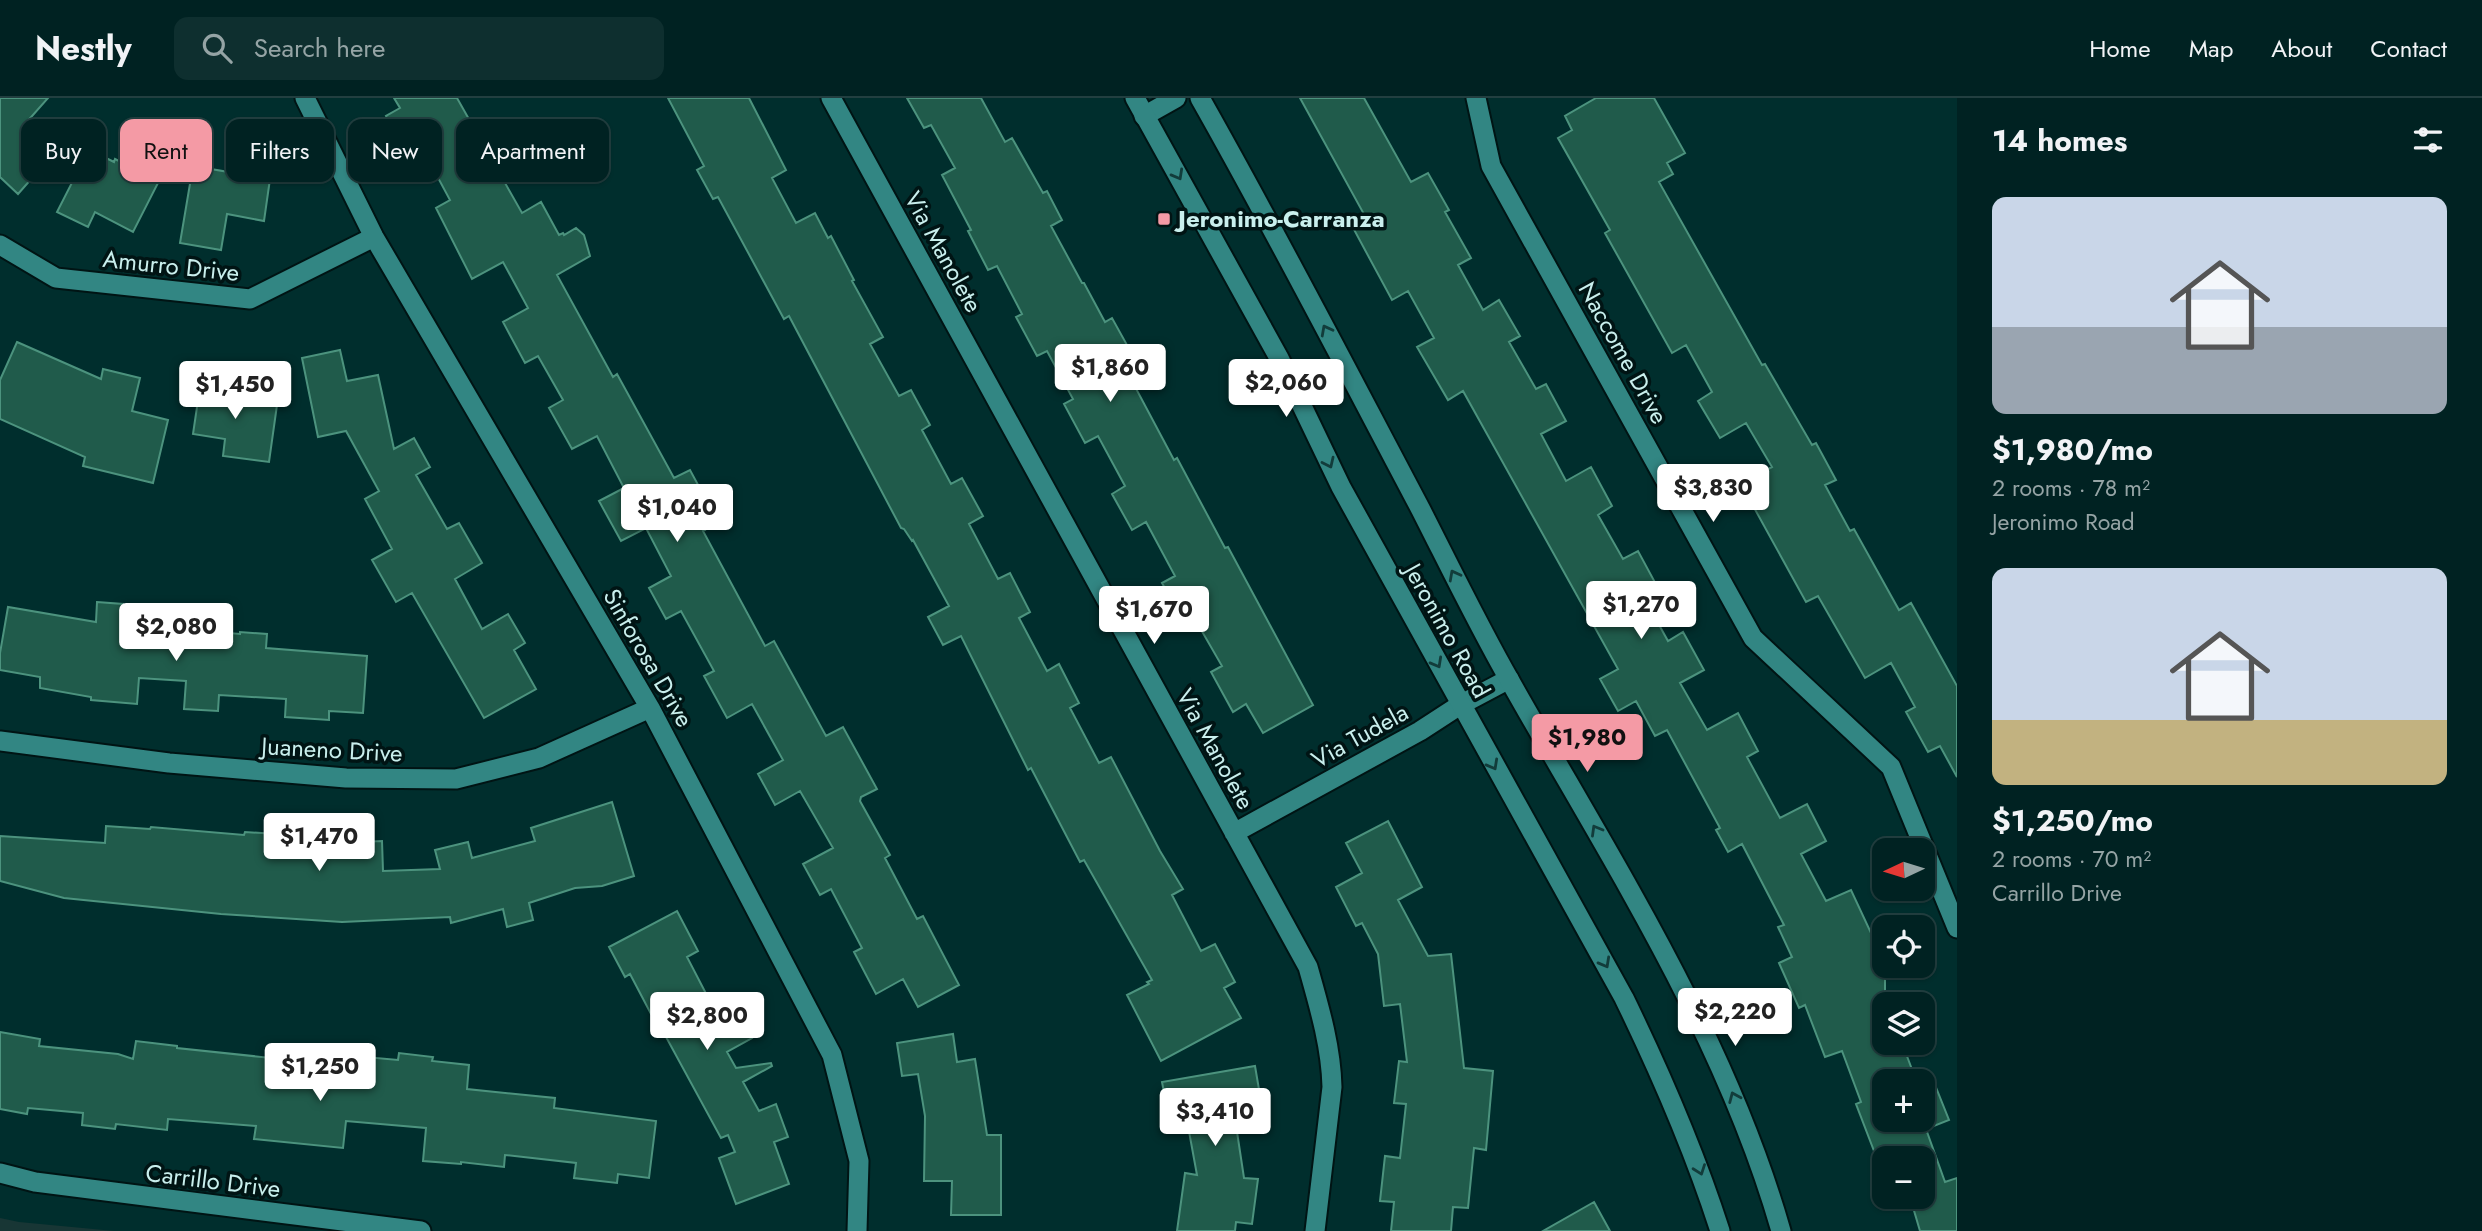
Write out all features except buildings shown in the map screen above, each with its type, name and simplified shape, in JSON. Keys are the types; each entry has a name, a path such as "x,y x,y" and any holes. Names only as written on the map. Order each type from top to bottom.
{"street":[{"name":"Sinforosa Drive","path":"305,98 374,237 650,708 832,1055 859,1161 857,1231"},
{"name":"Via Manolete","path":"831,98 1308,967 1323,1018 1332,1068 1315,1231"},
{"name":"Jeronimo Road","path":"1135,98 1279,358 1340,487 1624,998 1660,1071 1700,1168 1720,1231"},
{"path":"1144,116 1176,98"},
{"name":"Jeronimo Road","path":"1200,98 1265,212 1509,679 1631,889 1712,1045 1741,1112 1770,1191 1781,1231"},
{"name":"Naccome Drive","path":"1476,98 1491,166 1753,638 1891,767 1957,928"},
{"name":"Amurro Drive","path":"0,245 56,278 250,299 374,237"},
{"name":"Via Tudela","path":"1234,833 1509,679"},
{"name":"Juaneno Drive","path":"0,741 183,765 346,778 456,779 539,758 650,708"},
{"name":"Carrillo Drive","path":"0,1173 35,1182 421,1231"}],"shaded area":[{"path":"0,1218 19,1222 114,1231 0,1231"}],"place":[{"name":"Jeronimo-Carranza","path":"1164,219"}]}
